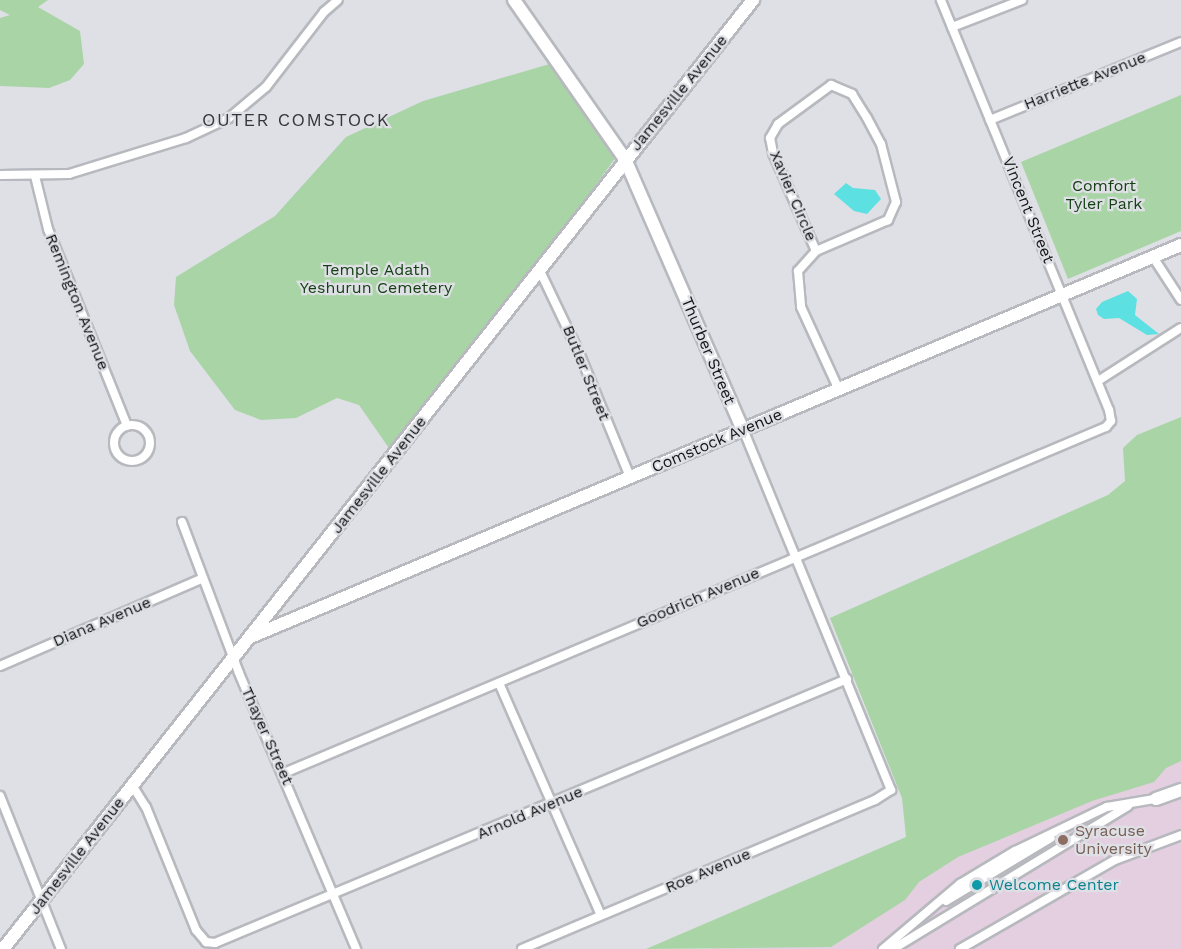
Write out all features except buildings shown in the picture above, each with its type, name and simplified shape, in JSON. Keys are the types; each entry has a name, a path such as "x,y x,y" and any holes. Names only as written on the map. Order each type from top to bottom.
{"street":[{"path":"0,175 69,174 186,138 229,118 266,87 324,12 338,0"},
{"name":"Thurber Street","path":"514,0 626,159 743,430 891,790"},
{"name":"Jamesville Avenue","path":"3,949 252,637 753,0"},
{"name":"Vincent Street","path":"941,0 1098,381 1111,421"},
{"path":"952,27 1022,0"},
{"name":"Harriette Avenue","path":"990,120 1181,42"},
{"name":"Xavier Circle","path":"816,251 773,153 770,138 778,124 831,85 852,94 872,127 892,177 896,202 888,220 816,251 798,271 796,282 801,307 839,390"},
{"name":"Remington Avenue","path":"35,176 48,229 127,426"},
{"name":"Comstock Avenue","path":"252,637 1181,245"},
{"path":"1153,257 1181,300"},
{"name":"Butler Street","path":"540,271 575,344 630,477"},
{"path":"1098,381 1181,328"},
{"name":"Goodrich Avenue","path":"284,772 1106,427 1111,421"},
{"path":"127,426 143,429 150,438 149,450 136,461 124,459 116,450 118,433 127,426"},
{"name":"Thayer Street","path":"182,522 234,658 335,893 356,949"},
{"name":"Diana Avenue","path":"0,666 203,578"},
{"name":"Arnold Avenue","path":"132,785 146,807 196,930 212,943 273,921 335,893 847,680"},
{"path":"499,683 602,915"},
{"name":"Roe Avenue","path":"522,949 875,801 891,790"},
{"path":"1156,799 1181,790"},
{"path":"883,949 922,914 985,872 1078,819 1136,802 1181,795"},
{"path":"0,796 43,898 61,949"},
{"path":"893,949 997,889 1072,837 1136,802"},
{"path":"960,949 1115,860 1181,835"},
{"path":"985,872 997,889"},
{"path":"961,888 969,906"}],"shaded area":[{"name":"Syracuse University","path":"1181,730 1181,949 710,949"}],"green space":[{"path":"0,0 48,0 38,7 80,31 84,64 70,80 49,88 0,86 0,18 10,15 0,10"},
{"name":"Temple Adath Yeshurun Cemetery","path":"553,63 604,132 616,157 532,273 391,451 359,405 337,398 296,418 261,420 235,410 190,351 174,305 176,277 275,216 346,137 423,101"},
{"name":"Comfort Tyler Park","path":"1181,95 1181,231 1068,279 1021,162"},
{"path":"1181,417 1181,761 1166,768 1154,782 1092,801 958,857 919,882 905,900 831,947 646,949 906,837 902,798 830,618 1108,495 1125,481 1123,448 1137,435"}],"water":[{"path":"846,183 853,188 875,190 881,199 867,214 854,211 834,194"},
{"path":"1128,291 1137,299 1135,315 1159,334 1147,335 1119,318 1104,319 1098,315 1096,309 1102,302"}],"place":[{"name":"Syracuse University","path":"1063,840"},
{"name":"Welcome Center","path":"977,885"}],"district":[{"name":"OUTER COMSTOCK","path":"296,120"}]}
